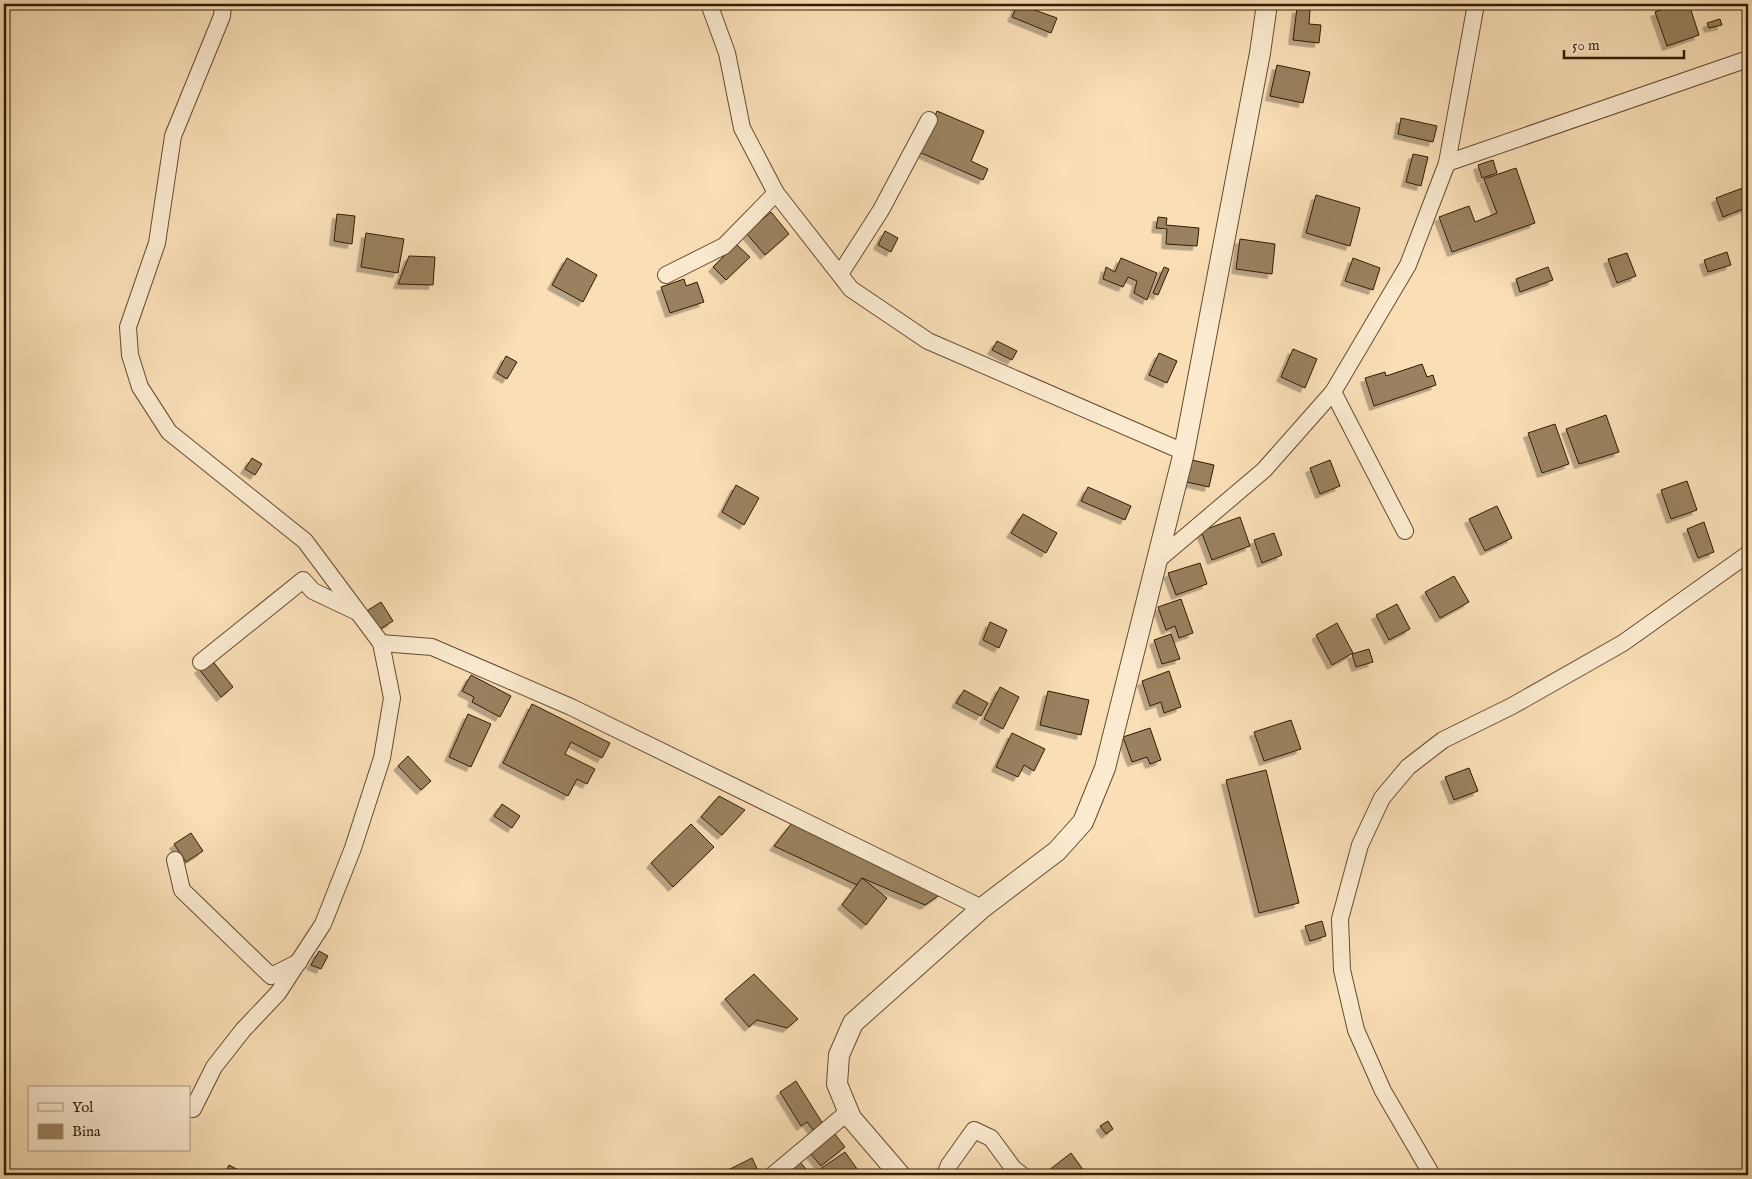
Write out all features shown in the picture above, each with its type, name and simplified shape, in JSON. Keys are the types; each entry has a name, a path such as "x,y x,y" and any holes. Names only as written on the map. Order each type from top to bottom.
{"street":[{"path":"194,1109 214,1067 243,1030 278,993 301,961 323,924 353,848 382,758 392,698 381,643 305,541 169,432 140,387 130,355 128,327 157,243 173,136 222,16 224,4"},
{"path":"709,4 727,53 742,128 776,193 852,289 928,341 1184,452"},
{"path":"900,1175 851,1118 837,1084 839,1055 853,1023 982,908 1057,851 1083,822 1105,768 1184,452 1260,53 1267,4"},
{"path":"1158,560 1264,470 1333,392 1408,265 1447,163 1476,4"},
{"path":"1447,163 1748,59"},
{"path":"840,274 881,210 929,120"},
{"path":"666,274 724,246 776,193"},
{"path":"1333,392 1404,531"},
{"path":"1432,1175 1382,1092 1356,1030 1342,970 1340,920 1360,845 1382,798 1408,768 1443,740 1512,706 1623,643 1748,554"},
{"path":"201,662 303,580 313,591 359,613"},
{"path":"381,643 432,647 572,707 982,908"},
{"path":"175,860 182,890 271,976 301,961"},
{"path":"772,1175 848,1112"},
{"path":"945,1175 948,1165 974,1130 991,1138 1013,1168 1022,1175"}],"building":[{"path":"1018,4 1057,18 1051,33 1012,17"},
{"path":"1679,4 1689,4 1699,35 1667,46 1655,12"},
{"path":"1297,8 1310,10 1309,24 1321,25 1319,43 1293,40"},
{"path":"1720,19 1722,25 1709,28 1707,23"},
{"path":"1277,65 1310,72 1303,103 1270,96"},
{"path":"937,111 984,131 971,161 988,169 983,180 919,152"},
{"path":"1401,118 1437,126 1433,142 1398,134"},
{"path":"1413,154 1428,157 1421,186 1406,182"},
{"path":"1493,160 1497,173 1482,178 1478,165"},
{"path":"1516,168 1535,223 1452,252 1439,217 1469,206 1475,222 1497,213 1484,179"},
{"path":"1748,186 1748,207 1723,217 1716,198"},
{"path":"1316,195 1360,208 1350,246 1306,233"},
{"path":"771,212 789,234 765,255 746,233"},
{"path":"337,214 355,216 352,244 334,241"},
{"path":"1158,217 1167,218 1166,225 1199,228 1197,246 1166,244 1167,229 1156,228"},
{"path":"885,231 898,238 891,252 878,245"},
{"path":"366,233 404,239 398,273 361,267"},
{"path":"1240,239 1275,244 1272,274 1236,269"},
{"path":"736,244 750,257 726,280 713,267"},
{"path":"1727,252 1731,265 1708,272 1704,260"},
{"path":"1627,253 1636,276 1617,283 1608,259"},
{"path":"409,256 435,257 433,285 398,284"},
{"path":"567,258 597,275 583,302 552,285"},
{"path":"1121,258 1157,273 1147,300 1134,293 1137,281 1128,277 1123,287 1103,279 1106,267 1115,272"},
{"path":"1353,258 1380,268 1373,290 1345,281"},
{"path":"1164,267 1169,269 1158,295 1153,293"},
{"path":"1548,267 1553,280 1520,292 1516,279"},
{"path":"684,279 686,286 697,282 704,302 670,313 661,287"},
{"path":"997,341 1017,351 1012,360 992,350"},
{"path":"1293,349 1317,359 1305,388 1281,377"},
{"path":"1159,353 1177,361 1167,383 1149,375"},
{"path":"506,356 517,362 507,379 497,373"},
{"path":"1422,364 1427,377 1433,375 1436,385 1374,406 1365,378 1385,372 1386,376"},
{"path":"1606,415 1619,452 1579,464 1566,429"},
{"path":"1555,424 1569,464 1542,473 1528,433"},
{"path":"252,458 262,464 255,475 245,469"},
{"path":"1192,460 1214,465 1209,487 1187,482"},
{"path":"1330,460 1340,486 1320,494 1310,468"},
{"path":"1687,481 1697,510 1671,519 1661,490"},
{"path":"736,485 759,498 744,525 722,512"},
{"path":"1088,487 1131,506 1125,520 1081,501"},
{"path":"1497,506 1512,538 1485,551 1469,519"},
{"path":"1023,514 1057,533 1046,553 1011,533"},
{"path":"1240,517 1250,546 1212,560 1201,531"},
{"path":"1704,522 1714,552 1698,558 1687,529"},
{"path":"1274,533 1282,555 1262,563 1254,540"},
{"path":"1200,563 1207,584 1176,595 1168,573"},
{"path":"1454,576 1469,602 1440,618 1425,592"},
{"path":"1181,599 1193,633 1179,638 1175,626 1166,630 1158,607"},
{"path":"381,602 393,621 377,631 365,612"},
{"path":"1397,604 1410,629 1389,640 1376,615"},
{"path":"990,622 1007,630 999,648 983,640"},
{"path":"1337,623 1353,653 1332,665 1316,635"},
{"path":"1171,634 1180,659 1162,664 1154,640"},
{"path":"1369,649 1373,662 1356,667 1352,654"},
{"path":"211,659 233,687 221,697 199,669"},
{"path":"1169,671 1181,707 1164,713 1161,702 1150,706 1142,681"},
{"path":"471,675 511,696 500,717 472,702 474,697 462,691"},
{"path":"1000,687 1019,697 1003,729 984,719"},
{"path":"964,690 988,703 981,716 956,703"},
{"path":"1048,691 1089,700 1081,735 1040,725"},
{"path":"532,704 610,743 602,758 571,742 565,754 595,769 587,784 577,779 568,796 503,763"},
{"path":"468,714 491,724 471,767 449,757"},
{"path":"1291,720 1301,749 1264,761 1254,732"},
{"path":"1150,728 1161,760 1150,764 1147,757 1132,762 1123,737"},
{"path":"1012,733 1045,749 1034,771 1024,765 1018,777 996,767"},
{"path":"408,756 431,781 421,790 398,766"},
{"path":"1469,768 1478,791 1454,800 1445,777"},
{"path":"1266,770 1299,903 1259,913 1226,780"},
{"path":"719,796 745,810 722,835 701,817"},
{"path":"502,804 520,816 512,828 494,816"},
{"path":"792,823 941,894 925,905 862,878 857,885 774,846"},
{"path":"691,824 714,847 673,887 651,863"},
{"path":"191,833 203,851 186,862 174,844"},
{"path":"862,878 887,898 866,925 842,905"},
{"path":"1322,921 1326,936 1310,941 1305,926"},
{"path":"319,951 328,956 321,969 311,965"},
{"path":"754,974 798,1019 787,1028 757,1020 749,1027 725,999"},
{"path":"796,1081 823,1124 813,1130 807,1122 801,1126 780,1092"},
{"path":"1108,1121 1113,1129 1106,1134 1100,1126"},
{"path":"834,1133 845,1147 821,1166 810,1153"},
{"path":"845,1152 860,1173 857,1175 825,1175 820,1169"},
{"path":"1071,1153 1087,1175 1044,1174"},
{"path":"752,1158 760,1175 725,1175 724,1172"},
{"path":"800,1162 811,1175 786,1174"},
{"path":"229,1165 248,1175 224,1175"}]}
